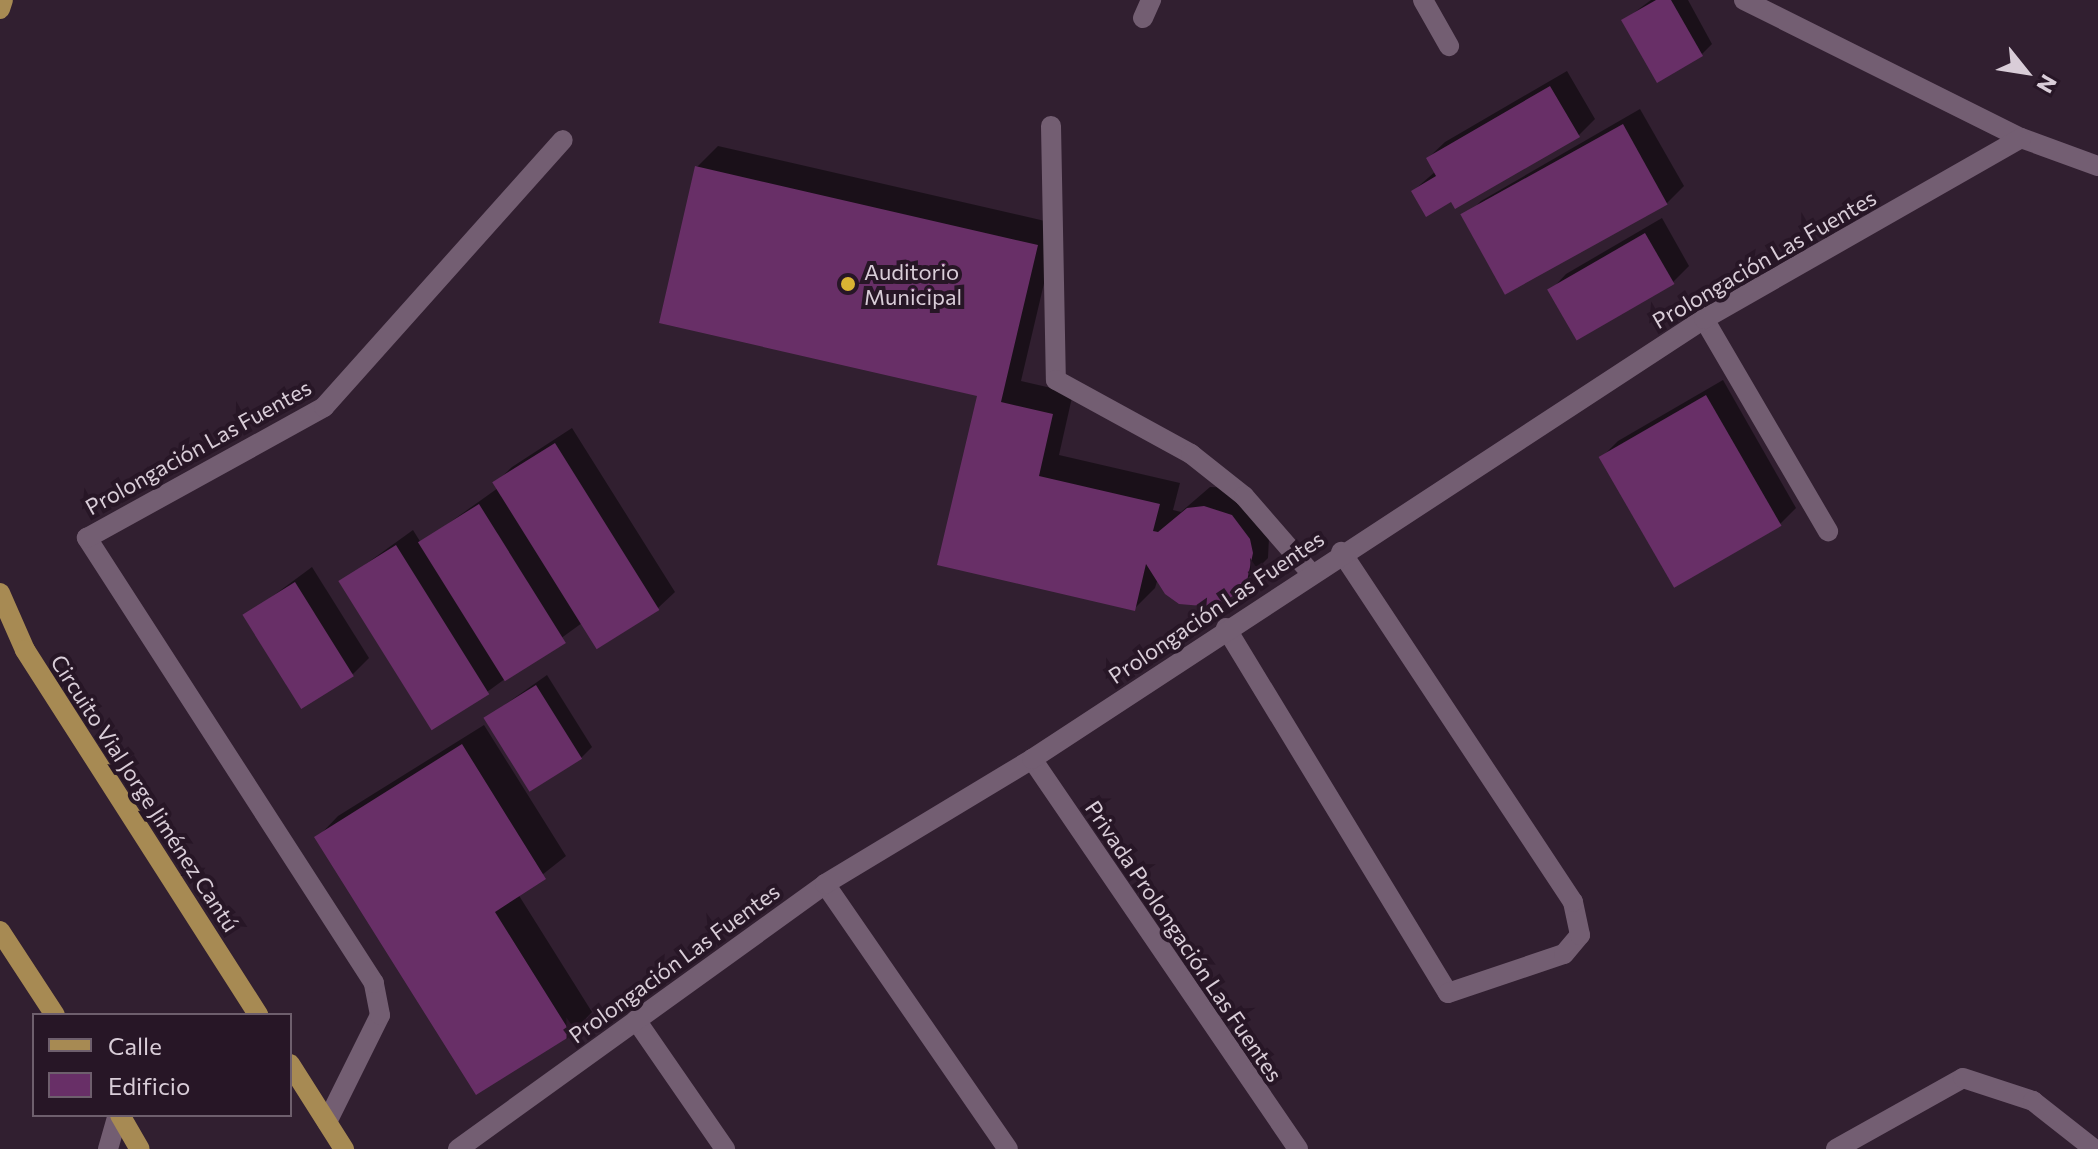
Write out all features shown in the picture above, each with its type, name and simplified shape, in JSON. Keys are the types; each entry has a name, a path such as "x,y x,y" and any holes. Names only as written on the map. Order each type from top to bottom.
{"main road":[{"path":"0,9 3,0"},
{"name":"Circuito Vial Jorge Jiménez Cantú","path":"0,593 25,650 257,1013"},
{"path":"0,931 54,1013"},
{"path":"292,1067 344,1149"},
{"path":"120,1117 140,1149"}],"street":[{"path":"1423,0 1449,46"},
{"path":"1744,0 2021,138 2098,166"},
{"path":"1051,126 1056,380 1191,454 1244,496 1310,572"},
{"name":"Prolongación Las Fuentes","path":"458,1149 825,884 1032,759 1310,572 1704,319 2021,138"},
{"name":"Prolongación Las Fuentes","path":"327,1122 380,1015 374,983 87,538 324,407 563,140"},
{"path":"1704,319 1828,531"},
{"path":"1226,628 1448,993 1564,954 1580,935 1573,902 1341,552"},
{"name":"Privada Prolongación Las Fuentes","path":"1032,759 1298,1149"},
{"path":"825,884 1008,1149"},
{"path":"636,1020 725,1149"},
{"path":"1836,1149 1963,1078 2033,1101 2094,1149"},
{"path":"108,1149 118,1117"}],"building":[{"path":"1656,0 1671,0 1703,56 1657,83 1621,20"},
{"path":"1550,86 1580,137 1455,209 1451,202 1426,217 1411,191 1436,176 1426,158"},
{"path":"1623,124 1668,204 1505,295 1460,214"},
{"name":"Auditorio Municipal","path":"695,166 1038,245 1001,402 1053,414 1039,476 1160,504 1153,531 1158,532 1187,508 1204,506 1232,515 1250,539 1253,553 1247,581 1238,593 1214,607 1179,604 1165,594 1146,564 1135,611 937,565 977,396 659,323"},
{"path":"1645,233 1674,284 1577,341 1547,290"},
{"path":"1706,395 1782,526 1674,588 1599,457"},
{"path":"555,443 659,610 597,649 492,482"},
{"path":"479,504 566,643 505,681 418,542"},
{"path":"396,545 489,694 432,730 338,581"},
{"path":"295,582 354,676 301,709 242,615"},
{"path":"536,685 582,759 530,792 483,718"},
{"path":"462,744 546,879 495,912 572,1035 476,1095 314,837"}],"place":[{"name":"Auditorio Municipal","path":"848,284"}]}
